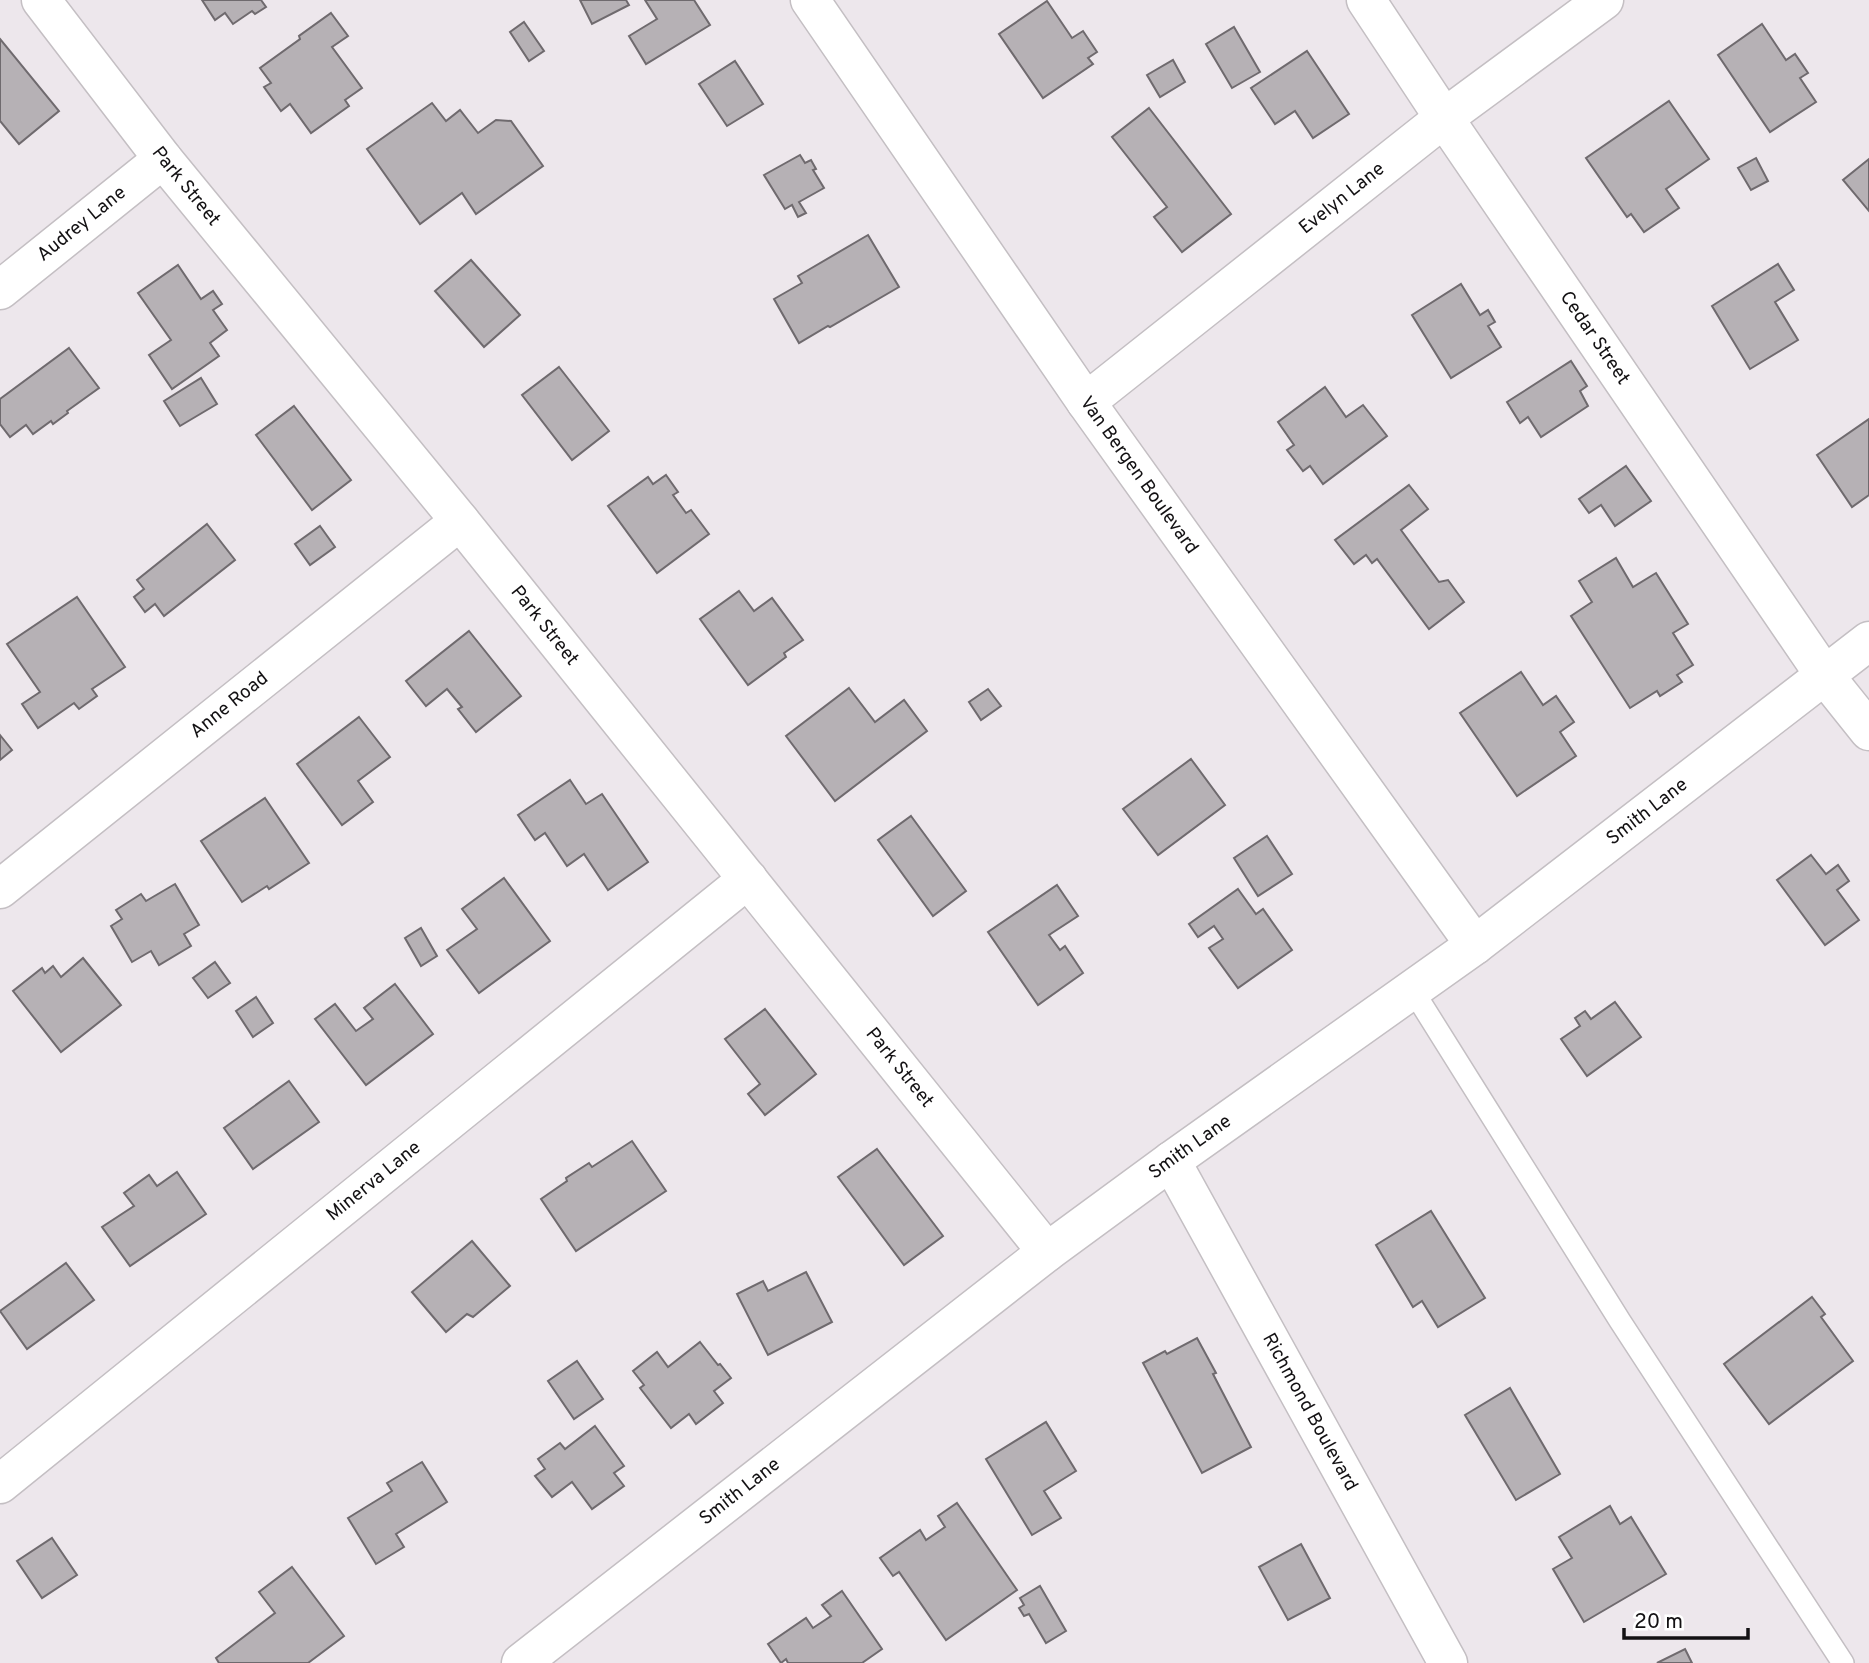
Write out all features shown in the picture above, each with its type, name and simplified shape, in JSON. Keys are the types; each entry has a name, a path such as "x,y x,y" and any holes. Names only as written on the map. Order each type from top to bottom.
{"street":[{"name":"Park Street","path":"41,0 163,159 460,522 1047,1252"},
{"name":"Van Bergen Boulevard","path":"810,0 1086,402 1475,945"},
{"name":"Cedar Street","path":"1366,0 1825,676 1869,731"},
{"name":"Evelyn Lane","path":"1086,402 1444,118 1604,0"},
{"name":"Audrey Lane","path":"0,290 163,159"},
{"name":"Anne Road","path":"0,889 460,522"},
{"name":"Smith Lane","path":"521,1663 1047,1252 1475,945 1869,641"},
{"name":"Minerva Lane","path":"0,1484 748,879"},
{"name":"Richmond Boulevard","path":"1171,1161 1448,1663"}],"lane":[{"path":"1412,989 1620,1321 1843,1663"}],"building":[{"path":"202,0 261,0 266,7 255,14 252,11 233,24 225,13 215,20"},
{"path":"580,0 626,0 629,5 592,24"},
{"path":"645,0 694,0 710,25 646,64 629,36 657,19"},
{"path":"1047,1 1072,38 1083,31 1097,52 1088,58 1093,64 1043,98 999,34"},
{"path":"331,13 348,36 332,47 362,88 345,100 349,106 311,133 290,104 281,111 264,87 271,83 260,68"},
{"path":"524,22 544,51 529,61 510,32"},
{"path":"1762,24 1786,60 1795,54 1808,73 1800,78 1816,102 1770,132 1718,55"},
{"path":"1234,27 1260,72 1232,88 1206,44"},
{"path":"0,39 59,111 19,144 0,121"},
{"path":"1307,51 1349,114 1313,138 1295,111 1275,124 1251,88"},
{"path":"1173,60 1185,82 1160,97 1147,75"},
{"path":"735,61 763,104 727,126 699,84"},
{"path":"1669,101 1709,159 1666,189 1679,208 1644,232 1631,214 1627,217 1586,158"},
{"path":"432,103 446,121 460,110 478,133 496,120 511,121 543,166 476,214 462,193 420,224 367,149"},
{"path":"1149,108 1231,214 1182,252 1154,217 1167,207 1112,137"},
{"path":"800,155 805,163 811,160 816,169 813,170 824,188 799,202 806,213 798,217 792,205 785,209 764,175"},
{"path":"1756,158 1768,181 1751,190 1738,168"},
{"path":"1869,159 1869,211 1843,180"},
{"path":"868,235 899,287 799,343 774,299 802,283 798,276"},
{"path":"471,260 520,315 484,347 435,291"},
{"path":"1778,264 1794,290 1775,302 1798,340 1750,369 1712,306"},
{"path":"178,265 201,299 213,291 222,304 213,310 227,330 210,343 219,356 172,389 149,355 171,340 138,293"},
{"path":"1461,284 1480,315 1488,310 1495,322 1488,326 1501,347 1451,378 1412,315"},
{"path":"69,348 99,388 53,424 51,421 33,434 26,425 10,437 0,424 0,399"},
{"path":"1571,361 1587,386 1580,391 1588,406 1541,437 1528,417 1520,423 1507,402"},
{"path":"559,367 609,431 572,460 522,395"},
{"path":"201,378 217,404 180,426 164,401"},
{"path":"1325,387 1346,417 1363,405 1387,436 1323,484 1310,466 1303,471 1287,450 1294,445 1278,422"},
{"path":"294,406 351,480 312,510 256,435"},
{"path":"1869,419 1869,495 1852,507 1817,455"},
{"path":"1626,466 1651,501 1615,526 1601,505 1589,513 1579,499"},
{"path":"666,475 678,492 673,495 686,513 691,510 709,534 657,573 608,506 648,477 653,484"},
{"path":"1409,485 1428,509 1401,530 1439,582 1448,580 1464,602 1429,629 1377,559 1372,563 1366,555 1354,564 1335,540"},
{"path":"207,524 235,560 164,616 155,604 145,612 134,597 144,589 137,580"},
{"path":"320,526 335,547 310,565 295,544"},
{"path":"1616,558 1633,587 1656,573 1688,624 1673,633 1693,665 1677,675 1682,682 1660,696 1657,691 1630,708 1571,616 1592,602 1579,581"},
{"path":"739,591 754,611 772,598 803,640 784,653 786,657 748,685 700,619"},
{"path":"77,597 125,667 92,689 97,696 79,709 74,703 38,728 22,704 40,692 7,644"},
{"path":"469,631 521,696 476,732 458,709 462,707 447,689 426,706 406,681"},
{"path":"1521,672 1543,705 1556,696 1574,722 1560,732 1576,756 1517,796 1460,713"},
{"path":"849,688 875,722 904,700 927,731 835,801 786,736"},
{"path":"988,689 1001,706 981,720 969,702"},
{"path":"359,717 390,757 358,781 373,802 342,825 297,764"},
{"path":"0,735 12,750 0,760"},
{"path":"1191,759 1225,805 1158,855 1123,809"},
{"path":"570,780 586,804 602,794 648,862 608,890 584,854 567,866 545,833 535,840 518,815"},
{"path":"265,798 309,863 269,889 267,886 242,902 201,841"},
{"path":"911,816 966,891 933,916 878,840"},
{"path":"1267,836 1292,874 1258,896 1234,858"},
{"path":"1811,855 1826,874 1838,865 1849,881 1837,890 1859,920 1825,945 1777,880"},
{"path":"504,878 550,941 479,993 447,950 477,929 462,909"},
{"path":"175,884 199,925 184,934 191,946 159,965 151,951 132,962 111,926 122,919 116,910 141,894 146,901"},
{"path":"1057,885 1078,916 1049,935 1060,950 1065,946 1083,973 1038,1005 988,932"},
{"path":"1238,889 1256,914 1263,909 1292,950 1238,988 1209,948 1223,939 1214,926 1198,937 1189,924"},
{"path":"421,928 437,956 421,966 405,938"},
{"path":"83,958 121,1005 61,1052 13,991 42,968 45,973 53,966 61,977"},
{"path":"215,962 230,983 208,998 193,978"},
{"path":"395,984 433,1034 366,1085 315,1019 335,1004 356,1031 373,1019 364,1008"},
{"path":"256,997 273,1023 253,1037 236,1011"},
{"path":"1615,1002 1641,1037 1587,1076 1561,1039 1580,1026 1575,1018 1585,1011 1591,1019"},
{"path":"765,1009 816,1074 765,1115 748,1094 760,1084 725,1039"},
{"path":"289,1081 319,1122 253,1169 224,1128"},
{"path":"632,1141 666,1191 576,1251 541,1199 589,1163 592,1167"},
{"path":"877,1149 943,1236 904,1265 838,1177"},
{"path":"177,1172 206,1214 130,1266 102,1227 134,1206 124,1193 149,1175 157,1186"},
{"path":"1431,1211 1485,1298 1438,1327 1422,1301 1413,1307 1376,1245"},
{"path":"472,1241 510,1286 473,1317 467,1314 446,1332 412,1292"},
{"path":"66,1263 94,1300 27,1349 0,1311"},
{"path":"806,1272 832,1322 768,1355 737,1294 763,1281 768,1291"},
{"path":"1812,1297 1825,1314 1821,1317 1853,1361 1769,1424 1724,1364"},
{"path":"1197,1338 1251,1447 1202,1473 1143,1363"},
{"path":"700,1342 731,1378 714,1391 723,1403 696,1424 689,1414 671,1428 640,1388 644,1385 633,1371 657,1352 668,1367"},
{"path":"577,1361 603,1399 574,1419 548,1381"},
{"path":"1510,1388 1560,1474 1516,1500 1465,1415"},
{"path":"1046,1422 1076,1471 1044,1491 1061,1518 1032,1535 986,1459"},
{"path":"595,1426 624,1466 614,1473 624,1486 592,1509 572,1482 552,1497 535,1476 545,1469 538,1459 560,1443 565,1449"},
{"path":"422,1462 447,1502 396,1534 404,1547 376,1564 348,1518 392,1491 387,1483"},
{"path":"957,1503 1017,1590 946,1640 899,1572 893,1576 880,1558 920,1530 926,1540 945,1527 938,1516"},
{"path":"1610,1506 1620,1524 1631,1517 1666,1574 1584,1622 1553,1569 1572,1558 1559,1537"},
{"path":"52,1538 77,1575 42,1598 17,1561"},
{"path":"1301,1544 1330,1598 1288,1620 1259,1567"},
{"path":"292,1567 344,1636 308,1663 219,1663 216,1658 275,1613 259,1592"},
{"path":"1040,1586 1066,1631 1046,1643 1029,1614 1024,1616 1019,1608 1024,1605 1020,1598"},
{"path":"842,1591 882,1649 862,1663 788,1663 786,1659 781,1663 768,1644 806,1618 813,1628 831,1616 822,1605"},
{"path":"1685,1649 1692,1663 1657,1663"}]}
